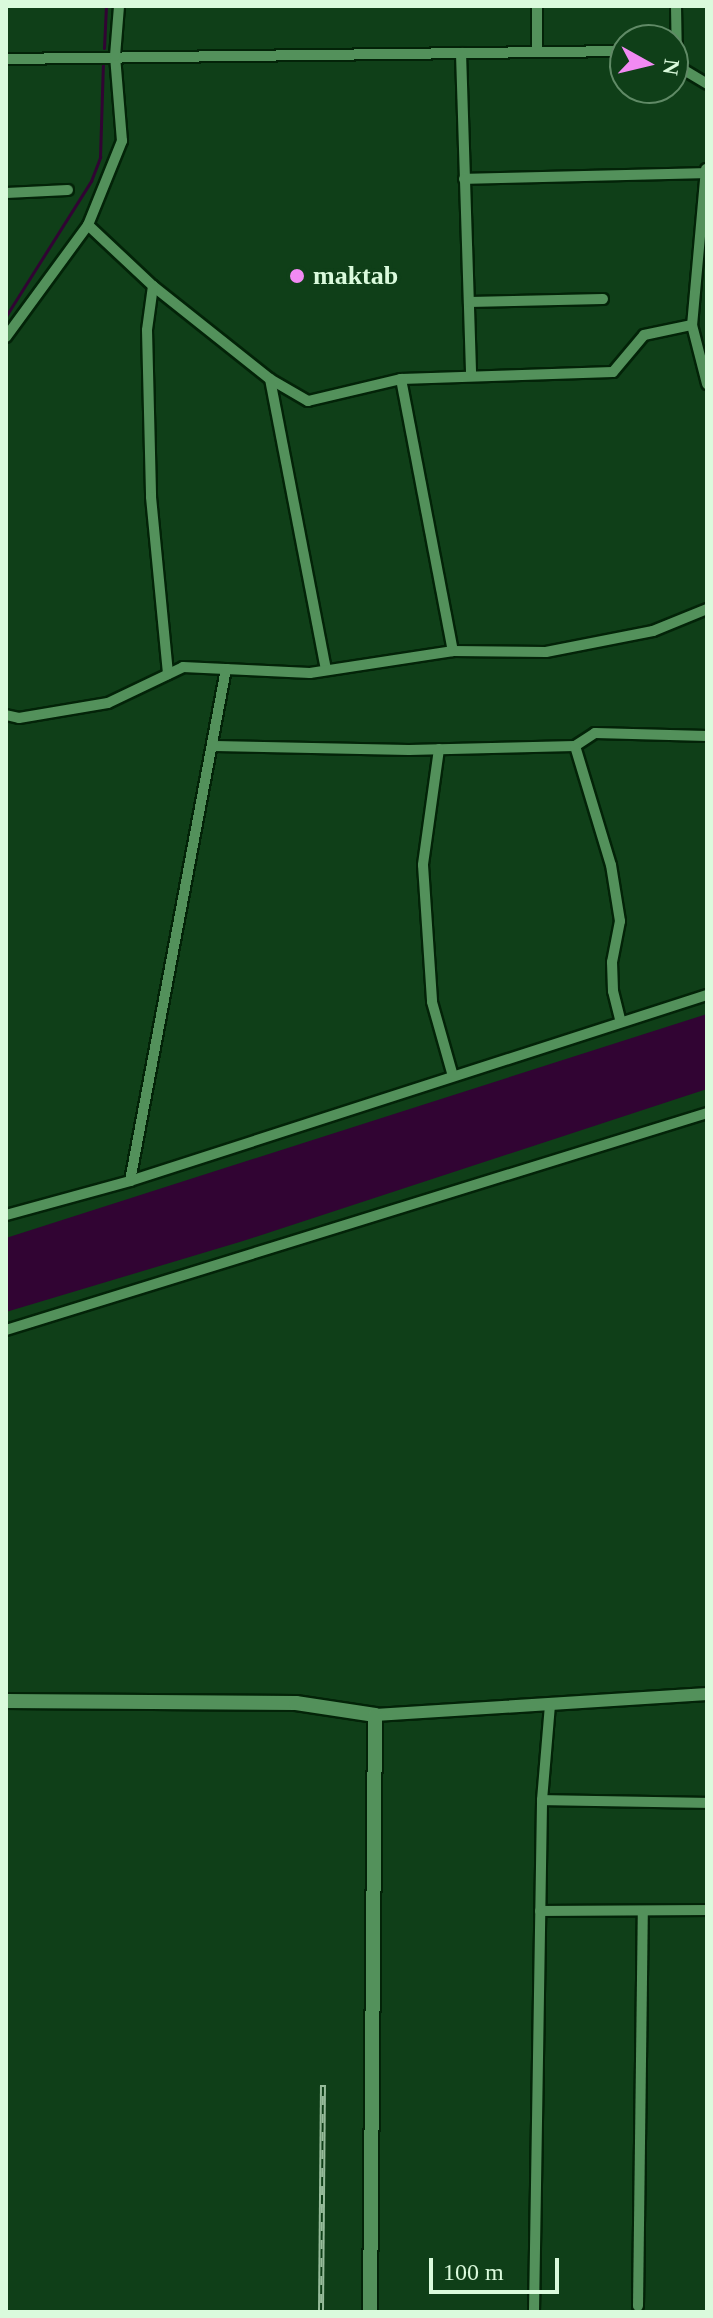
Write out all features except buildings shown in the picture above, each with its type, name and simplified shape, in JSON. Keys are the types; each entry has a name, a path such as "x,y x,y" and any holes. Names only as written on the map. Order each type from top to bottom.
{"main road":[{"path":"6,1701 296,1703 375,1715 370,2312"}],"street":[{"path":"6,337 88,225 122,141 115,56 119,6"},
{"path":"537,6 537,48"},
{"path":"6,59 461,53 537,48 609,50"},
{"path":"461,53 471,373"},
{"path":"689,73 707,84"},
{"path":"464,179 706,170 692,325 707,384"},
{"path":"6,193 68,190"},
{"path":"88,225 153,286 270,379 308,401 401,379 471,373 613,372 644,335 692,325"},
{"path":"153,286 147,330 151,497 168,674"},
{"path":"469,302 603,299"},
{"path":"270,379 326,670"},
{"path":"401,379 453,651"},
{"path":"6,715 19,718 108,703 183,667 326,670 453,651 546,652 653,631 707,609"},
{"path":"130,1181 215,746 226,669"},
{"path":"215,746 439,749 575,746 595,733 707,736"},
{"path":"575,746 611,865 620,921 612,962 613,991 621,1022"},
{"path":"439,749 423,865 432,1002 453,1076"},
{"path":"6,1215 130,1181 707,995"},
{"path":"6,1330 707,1113"},
{"path":"375,1715 707,1694"},
{"path":"534,2312 542,1800 550,1704"},
{"path":"542,1800 707,1803"},
{"path":"540,1911 707,1910"},
{"path":"638,2306 643,1911"}],"shaded area":[{"path":"707,1014 707,1089 243,1241 6,1312 6,1238"}],"waterway":[{"path":"104,48 106,6"},
{"path":"6,316 91,181 100,157 103,62"}],"railway":[{"path":"321,2312 323,2085"}],"place":[{"name":"maktab","path":"297,276"}]}
